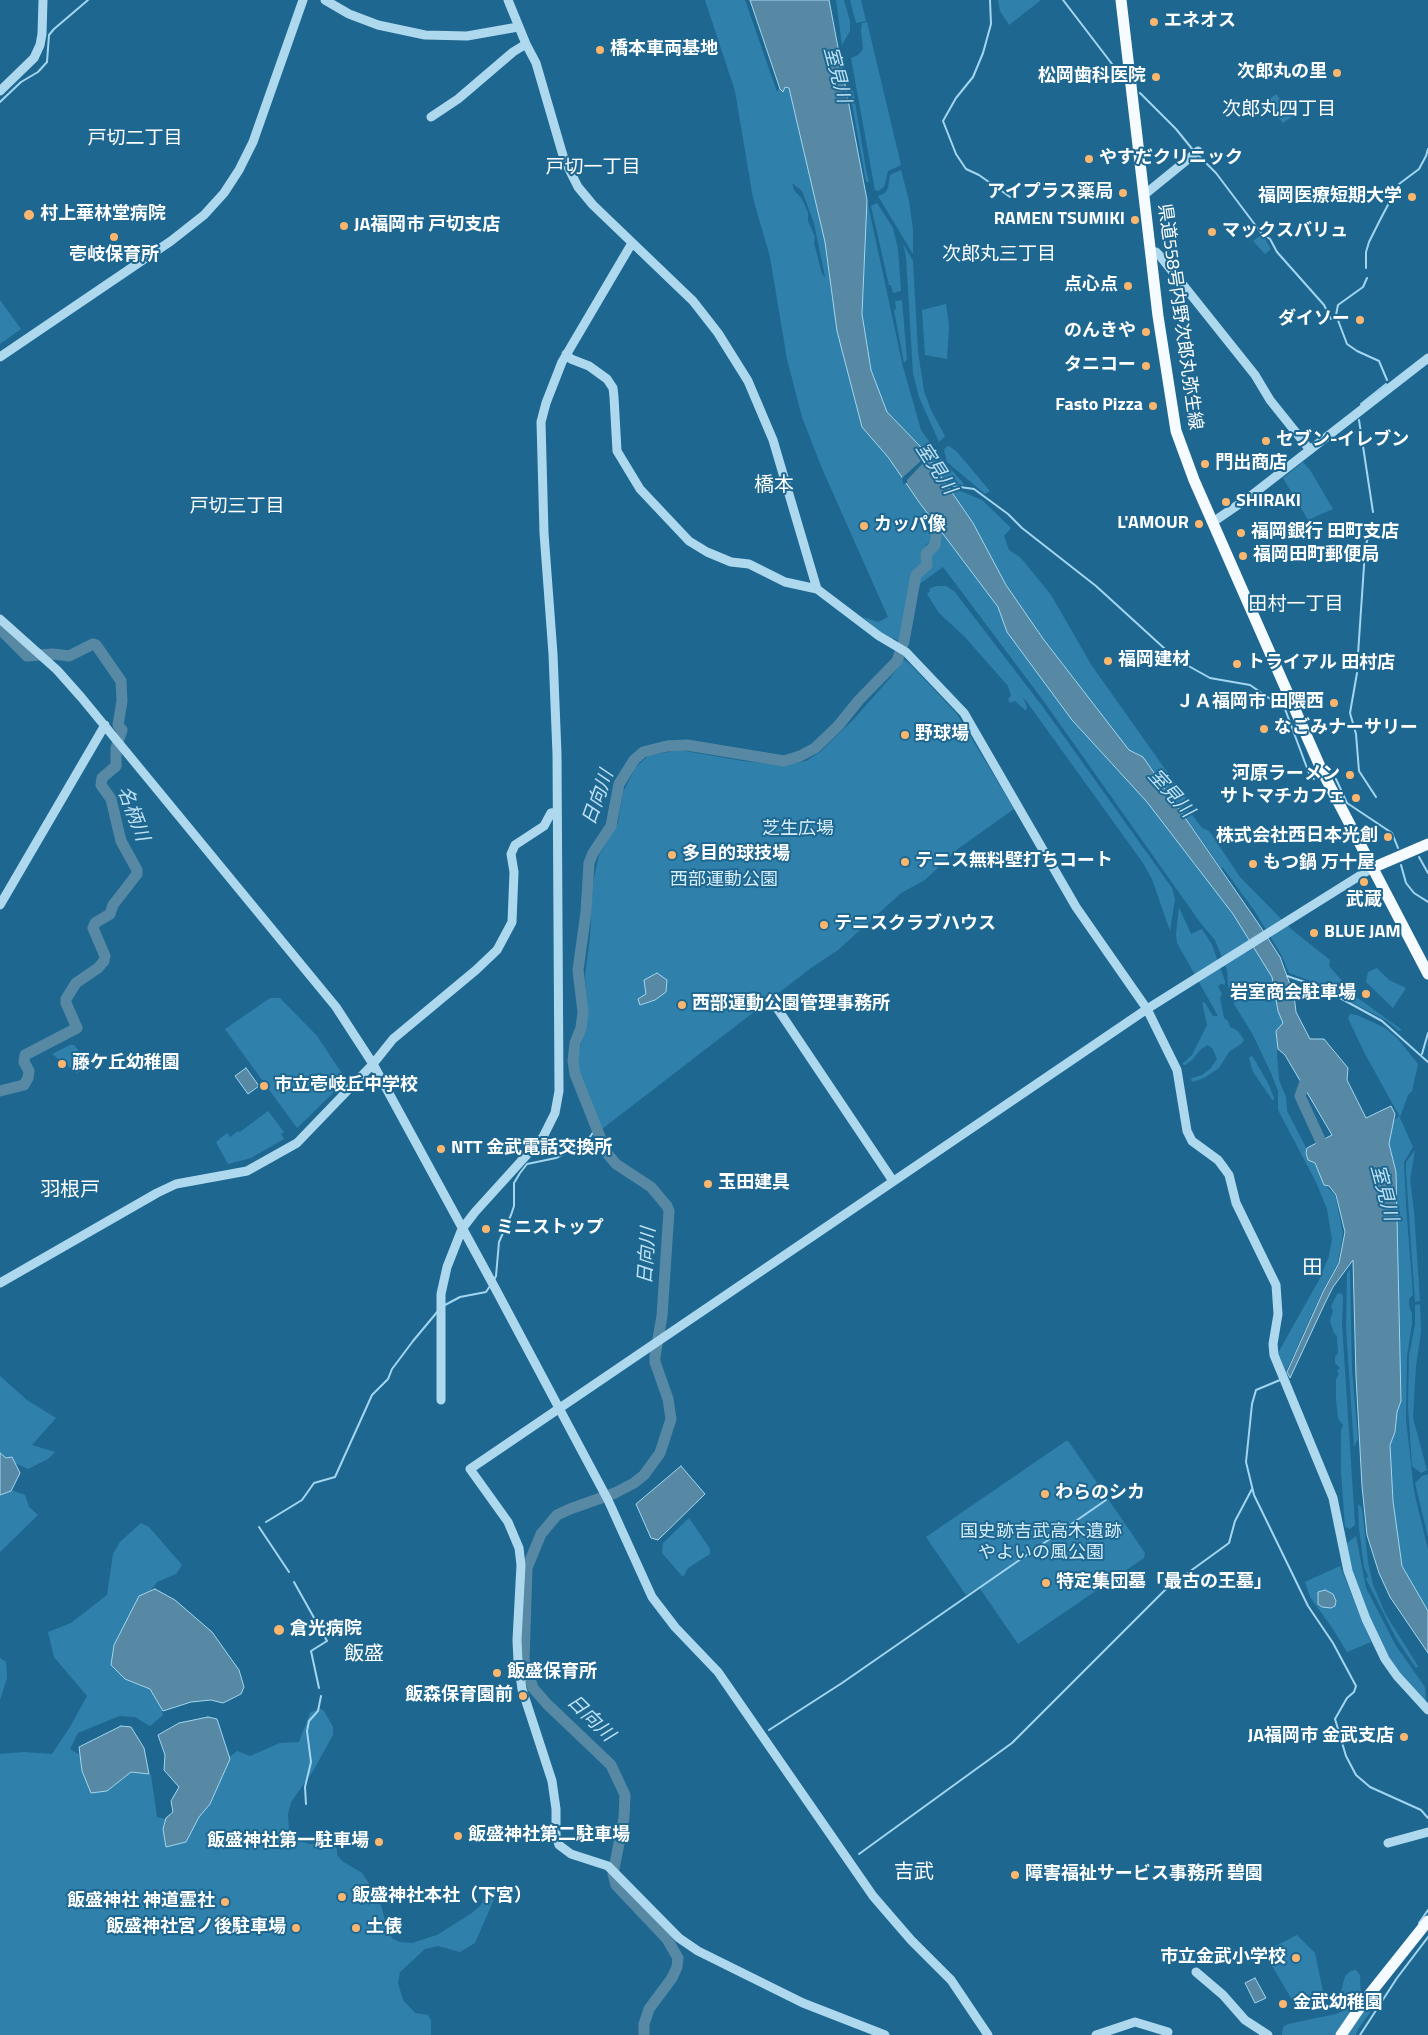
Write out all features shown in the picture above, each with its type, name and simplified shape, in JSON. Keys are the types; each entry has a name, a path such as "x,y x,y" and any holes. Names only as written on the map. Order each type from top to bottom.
{"main road":[{"name":"県道558号内野次郎丸弥生線","path":"1121,0 1173,424 1194,480 1322,771 1428,974"},
{"path":"1372,868 1428,844"},
{"path":"1341,2035 1365,2000 1428,1921"}],"street":[{"path":"0,91 34,58 40,45 42,34 43,0"},
{"path":"0,357 171,241 204,215 224,193 239,170 253,142 303,0"},
{"path":"325,0 349,14 378,25 425,35 468,36 518,27"},
{"path":"508,0 518,27 536,63 570,172 585,196 693,301 718,333 748,381 773,440 817,589"},
{"path":"430,117 458,99 513,52 526,44"},
{"path":"1144,195 1196,153"},
{"path":"441,1400 441,1294 447,1267 462,1229 474,1212 543,1137 555,1113 558,1091 554,659 544,533 541,431 546,403 566,354 632,243"},
{"path":"1151,252 1156,252 1160,256 1255,375 1270,400 1310,450"},
{"path":"566,354 570,359 589,366 607,379 613,388 617,451 640,489 689,542 731,562 749,564 785,582 817,589 893,646 906,652 964,713 1076,907 1147,1008 1177,1070 1187,1131 1192,1141 1218,1160 1229,1175 1236,1203 1276,1286 1278,1314 1273,1344 1274,1355 1333,1498 1348,1571 1366,1619 1385,1658 1397,1676 1428,1710"},
{"path":"1213,522 1248,498 1428,358"},
{"path":"0,619 40,654 81,696 331,1001 373,1064 488,1275 603,1490 649,1591 668,1620 718,1672 873,1896 911,1940 951,1980 988,2035"},
{"path":"0,905 105,725"},
{"path":"0,1283 176,1184 247,1171 297,1143 373,1064 393,1039 448,994 497,950 512,922 514,872 511,854 516,845 544,826 551,812 556,812"},
{"path":"884,2035 803,2003 698,1951 679,1938 610,1868 571,1854 562,1848 557,1841 556,1809 552,1781 522,1689 517,1640 522,1565 519,1548 508,1522 470,1469 1147,1008 1372,868"},
{"path":"773,1002 893,1181"},
{"path":"1388,1843 1428,1832"},
{"path":"1196,1972 1223,1995 1245,2020 1268,2035"},
{"path":"1096,2035 1135,2022 1168,2032"}],"green space":[{"path":"705,0 745,0 777,92 781,85 791,87 891,456 935,520 932,542 926,544 922,563 914,572 909,588 905,630 900,641 892,638 888,639 863,617 878,622 888,617 821,466 802,417 787,359 770,257 753,198 735,91","holes":["792,183 802,191 814,223 825,277 822,274 814,243 815,237 808,221 808,213 802,199 794,190"]},
{"path":"836,0 844,0 850,21 850,31 842,45"},
{"path":"850,0 861,0 866,21 856,23"},
{"path":"998,0 1041,0 1009,25 1000,11"},
{"path":"867,22 901,165 888,171 884,187 878,191 875,190 851,58 858,55 863,49 862,23"},
{"path":"853,90 869,182 866,182 850,92"},
{"path":"1276,94 1293,116 1283,123 1266,102"},
{"path":"901,170 909,201 913,230 913,254 878,196 885,193 888,188 890,175"},
{"path":"867,200 903,367 921,430 940,457 964,484 962,485 941,481 885,414 869,373 859,314"},
{"path":"877,203 893,228 898,249 901,291 893,293 891,285 889,285 871,206"},
{"path":"1262,234 1271,249 1265,254 1253,241"},
{"path":"903,244 913,261 918,352 924,391 931,410 945,436 939,442 919,397 913,373 906,256"},
{"path":"0,300 21,329 0,344"},
{"path":"902,300 907,359 904,363 894,310 896,309 895,301"},
{"path":"946,304 949,326 947,359 925,355 922,310"},
{"path":"949,446 957,452 990,491 985,494 947,462 944,450"},
{"path":"1303,462 1310,470 1333,509 1308,520 1283,478"},
{"path":"946,489 958,490 982,500 1011,528 1004,536 1009,550 1021,558 1051,595 1092,666 1187,800 1187,808 1202,828 1209,831 1240,877 1291,929 1330,960 1329,966 1355,996 1402,1030 1399,1031 1387,1021 1314,982 1289,973 1281,954 1254,910 1223,868 1221,868 1143,757 1132,751 1127,753 1006,590"},
{"path":"941,526 1148,801 1235,912 1274,975 1286,1024 1279,1033 1277,1054 1279,1080 1286,1097 1287,1111 1326,1186 1335,1195 1343,1233 1338,1263 1323,1290 1286,1371 1278,1353 1319,1280 1329,1256 1332,1239 1327,1209 1316,1182 1278,1110 1278,1091 1252,1033 1235,1006 1228,985 1227,970 1215,940 1202,925 1045,703 943,567 918,585 919,575 930,564 928,555 938,545"},
{"path":"936,586 946,586 954,591 1043,707 1172,888 1175,899 1170,931 1152,879 1143,863 1027,702 1022,697 1026,704 1027,709 1025,710 1015,701 1010,703 1008,699 1011,696 1008,686 964,636 939,613 927,594 930,591 929,589"},
{"name":"西部運動公園","path":"903,659 957,714 1014,809 959,848 925,880 901,893 838,950 811,968 602,1129 577,1069 577,1060 588,1017 585,976 590,937 593,883 599,855 618,823 623,792 636,767 648,756 679,750 743,761 783,765 806,761 820,752 853,720 891,677"},
{"path":"1179,907 1191,934 1202,929 1212,945 1225,981 1225,985 1221,984 1218,986 1222,994 1220,998 1224,1018 1228,1021 1230,1027 1238,1031 1244,1040 1229,1052 1219,1068 1204,1078 1193,1082 1192,1078 1202,1075 1210,1069 1217,1059 1212,1048 1207,1045 1192,1060 1185,1065 1182,1064 1192,1055 1207,1025 1202,1002 1205,1003 1213,1016 1218,1016 1177,943"},
{"path":"1377,968 1389,980 1406,988 1393,1008 1366,982 1368,972"},
{"path":"270,998 280,998 317,1036 343,1075 332,1087 335,1091 297,1128 225,1029"},
{"path":"1350,1014 1357,1015 1385,1028 1397,1038 1418,1064 1412,1091 1408,1095 1400,1117 1365,1054 1348,1018"},
{"path":"70,1045 74,1045 91,1065 77,1073 52,1054"},
{"path":"1251,1056 1269,1085 1274,1098 1273,1101 1253,1072 1249,1058"},
{"path":"268,1111 284,1132 281,1134 284,1139 251,1158 228,1164 216,1142 227,1133 230,1137 238,1131 240,1132"},
{"path":"1399,1116 1413,1147 1404,1162 1413,1295 1409,1299 1412,1324 1407,1356 1406,1420 1414,1491 1428,1550 1428,1616 1401,1569 1388,1479 1386,1143 1391,1123"},
{"path":"1415,1150 1410,1180 1420,1301 1415,1302 1406,1162"},
{"path":"1350,1269 1352,1370 1358,1439 1354,1447 1346,1328 1347,1273"},
{"path":"1337,1294 1343,1295 1342,1324 1355,1525 1350,1529 1345,1527 1341,1471 1341,1430 1343,1425 1338,1418 1336,1399 1336,1379 1339,1374 1337,1371 1340,1368 1335,1363 1335,1357 1338,1353 1337,1336 1330,1321 1333,1311 1331,1307"},
{"path":"1420,1304 1421,1332 1416,1366 1413,1418 1427,1470 1421,1473 1412,1466 1408,1406 1409,1356 1415,1324 1415,1305"},
{"path":"0,1376 27,1400 56,1418 32,1445 55,1452 48,1459 28,1469 0,1456"},
{"name":"国史跡吉武高木遺跡 やよいの風公園","path":"1066,1441 1069,1442 1145,1553 1144,1558 1018,1644 979,1587 966,1595 926,1537"},
{"path":"1428,1474 1428,1537 1415,1483 1422,1476"},
{"path":"8,1489 25,1495 29,1507 38,1515 0,1552 0,1491"},
{"path":"1358,1504 1362,1508 1368,1562 1373,1585 1386,1615 1418,1666 1416,1668 1396,1638 1366,1579 1368,1576 1364,1567"},
{"path":"689,1518 710,1549 710,1554 688,1568 683,1577 662,1553 663,1543"},
{"path":"141,1523 149,1527 182,1565 176,1574 157,1582 146,1597 156,1688 163,1715 150,1726 135,1717 119,1716 78,1733 70,1749 83,1757 130,1770 145,1768 151,1775 157,1817 178,1822 219,1766 237,1751 250,1756 280,1743 299,1742 310,1713 319,1708 324,1711 333,1727 333,1735 313,1771 291,1802 288,1814 289,1829 295,1839 309,1844 331,1843 337,1849 337,1855 342,1861 362,1873 380,1902 389,1934 393,1939 400,1942 412,1943 437,1935 472,1913 481,1905 491,1884 498,1890 475,1943 460,1952 438,1946 425,1949 400,1972 398,1983 403,2000 415,2013 428,2015 431,2020 431,2035 0,2035 0,1754 24,1752 52,1754 70,1727 87,1696 54,1657 48,1632 71,1623 107,1595 113,1554 120,1542"},
{"path":"1356,1536 1366,1588 1396,1646 1425,1687 1426,1703 1404,1680 1388,1655 1371,1622 1354,1578 1346,1544"},
{"path":"1340,1566 1371,1642 1347,1652 1310,1597 1305,1582"},
{"path":"0,1658 6,1662 7,1678 0,1700"},
{"path":"1297,1935 1315,1953 1325,2001 1298,2010 1264,1952"},
{"path":"1356,1970 1360,1975 1361,1998 1337,2035 1282,2035 1283,2027 1288,2024 1343,2011 1341,1992 1345,1976 1351,1971"},
{"path":"1373,1999 1376,2003 1375,2006 1358,2029 1356,2035 1345,2035"}],"water":[{"path":"750,0 829,0 867,200 862,314 871,370 887,412 920,446 973,523 1006,585 1044,640 1129,750 1143,757 1260,926 1280,957 1294,995 1296,1012 1310,1039 1324,1039 1348,1068 1347,1080 1366,1118 1391,1106 1395,1114 1389,1144 1396,1172 1401,1401 1397,1412 1395,1432 1390,1445 1393,1501 1402,1566 1428,1611 1428,1653 1390,1597 1379,1573 1367,1535 1362,1486 1356,1376 1353,1260 1333,1287 1290,1378 1287,1372 1324,1290 1339,1263 1345,1232 1336,1195 1329,1186 1324,1185 1315,1163 1308,1160 1307,1148 1332,1135 1285,1055 1278,1049 1276,1031 1283,1023 1278,1011 1272,977 1233,914 1147,802 1072,720 1007,632 998,607 919,502 888,457 862,427 837,331 825,242 789,88 785,87 783,92 780,89"},
{"path":"657,973 667,980 666,992 655,1000 640,1005 638,999 646,994 644,980"},
{"path":"246,1068 259,1086 248,1094 235,1076"},
{"path":"0,1453 6,1458 12,1457 20,1473 11,1491 0,1495"},
{"path":"681,1466 705,1494 658,1540 651,1538 636,1504"},
{"path":"155,1589 175,1600 212,1632 239,1670 244,1687 241,1694 223,1703 211,1700 191,1702 163,1711 150,1689 125,1679 111,1665 114,1645 139,1596"},
{"path":"1325,1590 1333,1594 1336,1601 1335,1606 1331,1608 1322,1607 1318,1604 1318,1592"},
{"path":"208,1717 217,1719 230,1759 210,1804 199,1817 186,1842 166,1847 163,1829 166,1818 173,1812 171,1801 179,1787 164,1770 165,1755 158,1735 179,1723"},
{"path":"121,1726 131,1727 144,1748 149,1774 131,1772 107,1791 91,1793 82,1771 79,1747"},
{"path":"1255,1978 1266,1998 1255,2003 1245,1983"}],"pier":[{"path":"928,454 930,456 928,462 924,462 907,480 907,483 903,484 902,478"}],"waterway":[{"path":"0,102 21,82 38,72 47,62 49,35 88,0"},
{"path":"990,0 991,24 983,53 973,77 956,98 943,121 956,154 966,169 979,175 1010,197"},
{"path":"1063,0 1122,77"},
{"path":"1140,93 1176,129 1193,150"},
{"path":"1366,268 1366,252 1380,220 1399,184 1419,169 1428,149"},
{"path":"1198,155 1216,173 1262,234 1270,239 1277,252 1324,305 1331,319"},
{"path":"1367,278 1363,287 1338,305 1336,315 1347,344 1379,361 1387,380"},
{"path":"1361,404 1386,384"},
{"path":"1359,420 1373,512"},
{"path":"946,485 974,489 1008,514 1022,528 1096,586 1176,659 1210,678 1250,685 1285,709 1310,776 1314,779"},
{"name":"日向川","path":"644,2035 644,2024 649,2009 672,1978 677,1967 678,1958 667,1939 616,1885 613,1874 624,1818 625,1795 611,1765 547,1704 533,1688 524,1660 527,1568 541,1534 557,1515 615,1493 634,1483 644,1475 660,1453 671,1419 668,1399 655,1362 662,1316 669,1211 651,1187 616,1164 606,1152 575,1074 573,1061 575,1043 581,1028 583,1012 578,970 586,912 589,863 593,853 611,826 619,784 634,760 643,752 667,746 687,745 784,761 800,756 815,748 838,726 859,700 897,661 904,641 916,575 927,565 926,554 935,545 939,512"},
{"path":"1366,545 1372,521"},
{"path":"1357,669 1365,551"},
{"name":"名柄川","path":"0,629 27,656 53,654 69,656 93,644 96,645 121,681 122,701 118,725 122,730 116,748 116,766 102,778 101,785 111,799 121,841 137,870 137,874 113,905 110,914 95,923 93,928 105,956 104,961 98,968 76,983 66,999 77,1028 25,1055 24,1062 29,1071 24,1085 0,1091"},
{"path":"1357,673 1350,713 1356,734 1359,771 1376,797"},
{"path":"1336,779 1347,803 1392,833 1398,848"},
{"path":"1419,857 1428,873"},
{"path":"1401,865 1406,883 1414,893 1428,902"},
{"path":"1287,976 1320,987 1382,1021 1428,1062"},
{"path":"1422,1054 1428,1033"},
{"name":"室見川","path":"1305,1075 1306,1079 1300,1096 1322,1144 1331,1151"},
{"path":"494,1280 499,1242 514,1206 514,1183 520,1173 527,1164 556,1158 578,1147 590,1137 596,1128"},
{"path":"445,1305 460,1297 486,1292 490,1286"},
{"path":"266,1522 302,1500 314,1483 335,1477 372,1395 388,1379 392,1369 438,1311"},
{"path":"1280,1380 1256,1390 1252,1404 1246,1462 1254,1495 1308,1606 1333,1643 1356,1686 1354,1692 1347,1698 1335,1719 1346,1756 1356,1775 1370,1787 1421,1810 1428,1818"},
{"path":"859,1854 1012,1743 1167,1588 1229,1543 1235,1521 1252,1489"},
{"path":"769,1730 842,1683 1106,1500"},
{"path":"259,1527 289,1572"},
{"path":"294,1582 327,1641 311,1651 319,1688"},
{"path":"306,1804 305,1787 311,1762 307,1731 309,1721 318,1711 321,1696"},
{"path":"1419,1923 1428,1910"},
{"path":"1360,2035 1397,1978 1428,1937"}],"place":[{"name":"エネオス","path":"1154,22"},
{"name":"橋本車両基地","path":"600,50"},
{"name":"次郎丸の里","path":"1337,73"},
{"name":"松岡歯科医院","path":"1156,77"},
{"name":"やすだクリニック","path":"1089,159"},
{"name":"アイプラス薬局","path":"1123,193"},
{"name":"福岡医療短期大学","path":"1412,197"},
{"name":"村上華林堂病院","path":"29,215"},
{"name":"RAMEN TSUMIKI","path":"1135,220"},
{"name":"JA福岡市 戸切支店","path":"344,226"},
{"name":"マックスバリュ","path":"1212,232"},
{"name":"壱岐保育所","path":"114,237"},
{"name":"点心点","path":"1128,286"},
{"name":"ダイソー","path":"1360,320"},
{"name":"のんきや","path":"1146,332"},
{"name":"タニコー","path":"1146,366"},
{"name":"Fasto Pizza","path":"1153,406"},
{"name":"セブン-イレブン","path":"1266,441"},
{"name":"門出商店","path":"1205,464"},
{"name":"SHIRAKI","path":"1226,502"},
{"name":"L'AMOUR","path":"1199,524"},
{"name":"カッパ像","path":"864,526"},
{"name":"福岡銀行 田町支店","path":"1241,533"},
{"name":"福岡田町郵便局","path":"1243,556"},
{"name":"福岡建材","path":"1108,661"},
{"name":"トライアル 田村店","path":"1237,664"},
{"name":"ＪＡ福岡市 田隈西","path":"1334,703"},
{"name":"なごみナーサリー","path":"1264,729"},
{"name":"野球場","path":"905,735"},
{"name":"河原ラーメン","path":"1350,775"},
{"name":"サトマチカフェ","path":"1356,798"},
{"name":"株式会社西日本光創","path":"1388,837"},
{"name":"多目的球技場","path":"672,855"},
{"name":"テニス無料壁打ちコート","path":"905,862"},
{"name":"もつ鍋 万十屋","path":"1253,864"},
{"name":"武蔵","path":"1364,882"},
{"name":"テニスクラブハウス","path":"824,925"},
{"name":"BLUE JAM","path":"1314,933"},
{"name":"岩室商会駐車場","path":"1366,994"},
{"name":"西部運動公園管理事務所","path":"682,1005"},
{"name":"藤ケ丘幼稚園","path":"62,1064"},
{"name":"市立壱岐丘中学校","path":"264,1086"},
{"name":"NTT 金武電話交換所","path":"441,1149"},
{"name":"玉田建具","path":"708,1184"},
{"name":"ミニストップ","path":"486,1229"},
{"name":"わらのシカ","path":"1045,1494"},
{"name":"特定集団墓「最古の王墓」","path":"1046,1583"},
{"name":"倉光病院","path":"279,1630"},
{"name":"飯盛保育所","path":"497,1673"},
{"name":"飯森保育園前","path":"523,1696"},
{"name":"JA福岡市 金武支店","path":"1404,1737"},
{"name":"飯盛神社第二駐車場","path":"458,1836"},
{"name":"飯盛神社第一駐車場","path":"379,1842"},
{"name":"障害福祉サービス事務所 碧園","path":"1015,1875"},
{"name":"飯盛神社本社（下宮）","path":"342,1897"},
{"name":"飯盛神社 神道霊社","path":"225,1902"},
{"name":"飯盛神社宮ノ後駐車場","path":"296,1928"},
{"name":"土俵","path":"356,1928"},
{"name":"市立金武小学校","path":"1296,1958"},
{"name":"金武幼稚園","path":"1283,2004"}],"district":[{"name":"次郎丸四丁目","path":"1279,110"},
{"name":"戸切二丁目","path":"135,139"},
{"name":"戸切一丁目","path":"593,168"},
{"name":"次郎丸三丁目","path":"999,255"},
{"name":"橋本","path":"774,486"},
{"name":"戸切三丁目","path":"237,507"},
{"name":"田村一丁目","path":"1296,605"},
{"name":"羽根戸","path":"70,1191"},
{"name":"田","path":"1312,1269"},
{"name":"飯盛","path":"364,1655"},
{"name":"吉武","path":"914,1873"}],"park label":[{"name":"芝生広場","path":"798,830"}]}
